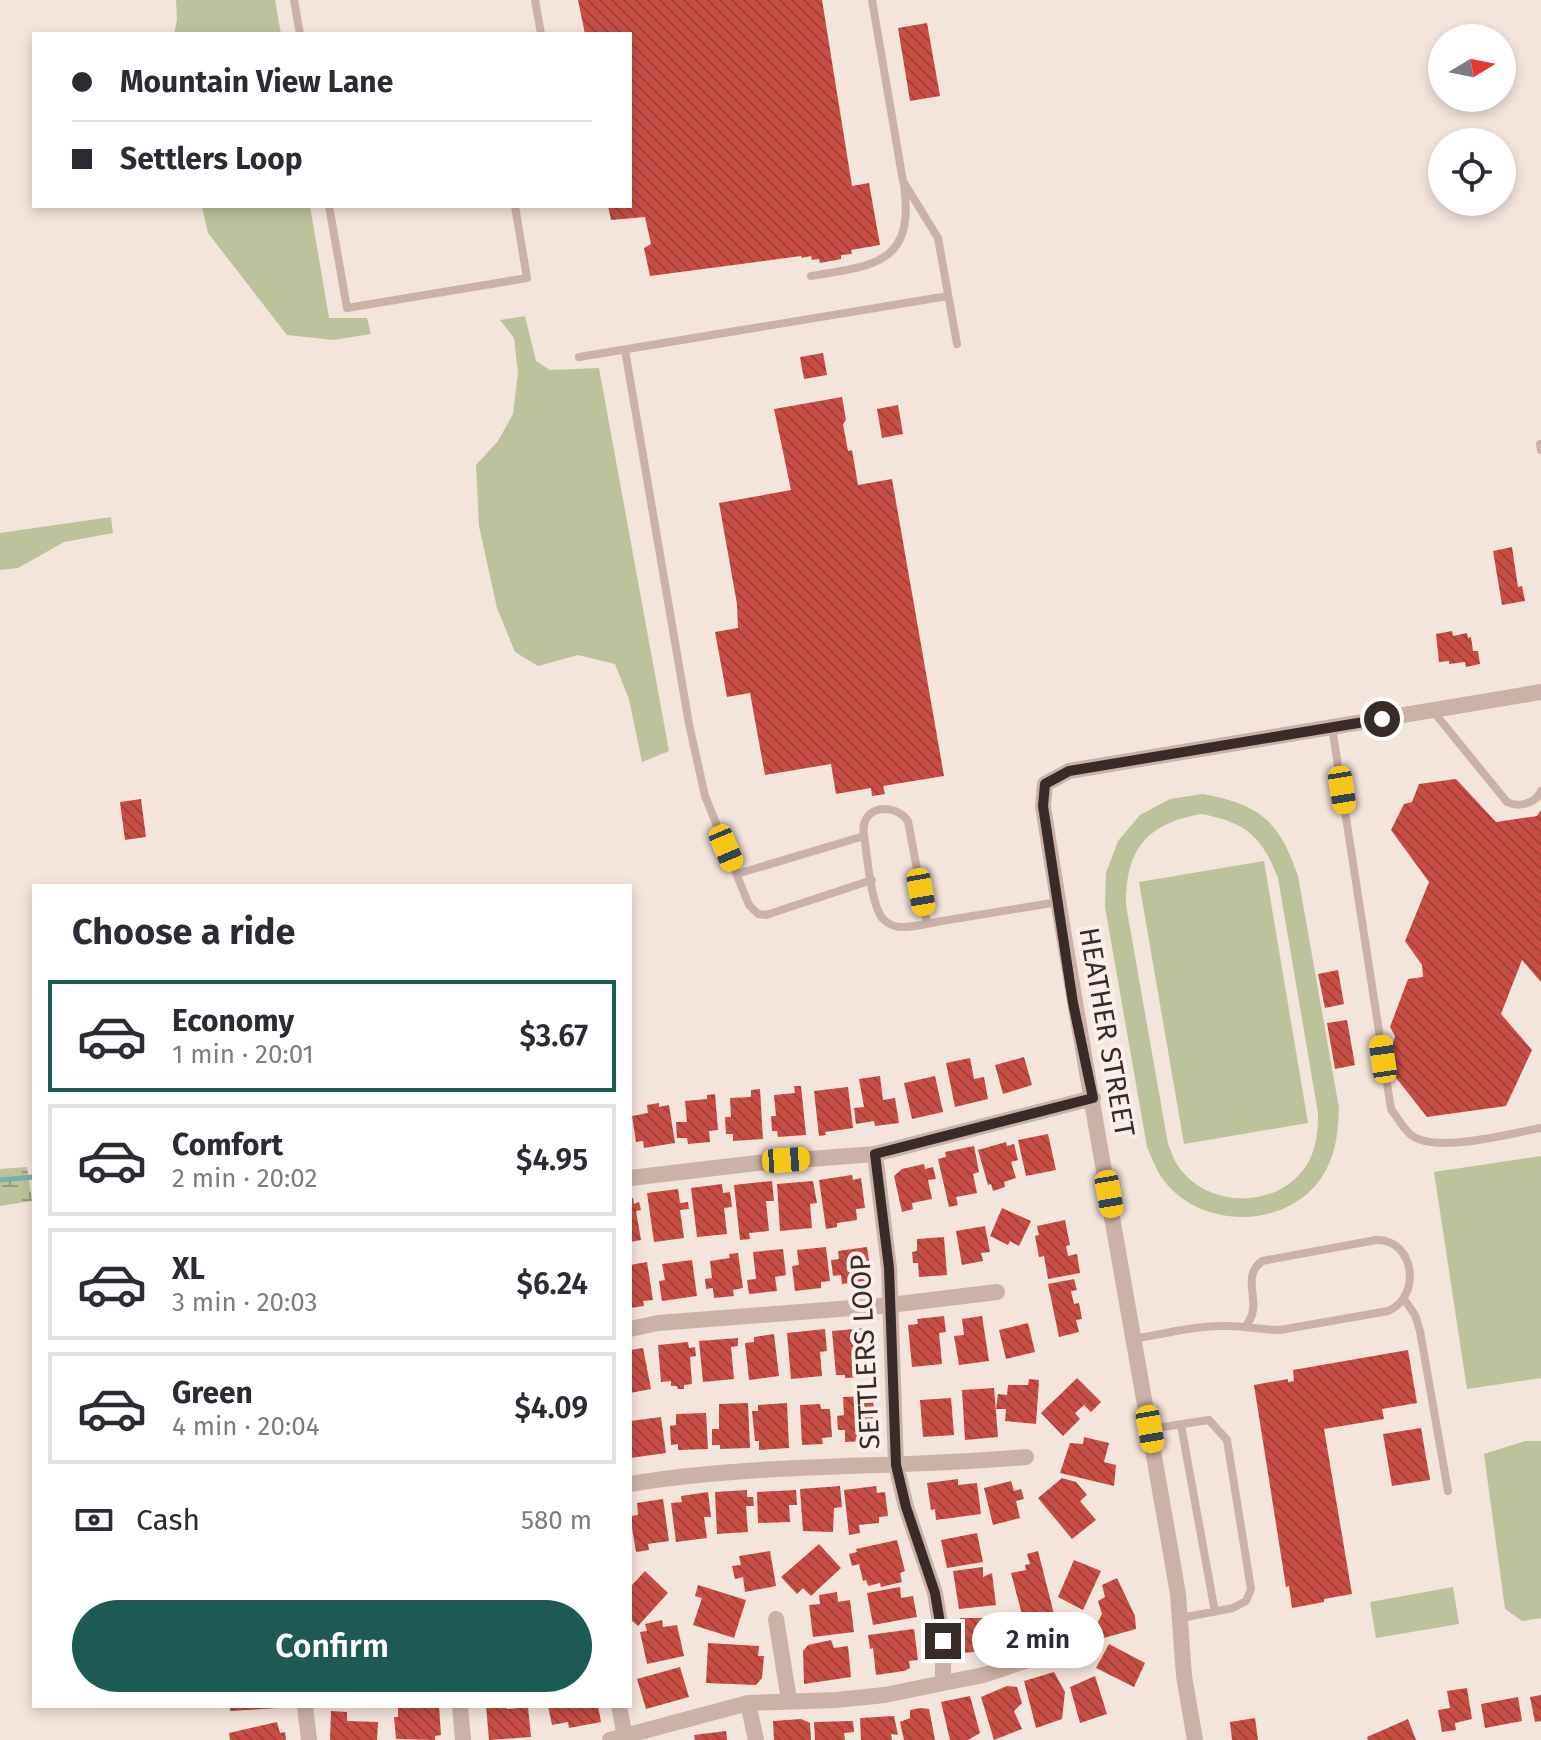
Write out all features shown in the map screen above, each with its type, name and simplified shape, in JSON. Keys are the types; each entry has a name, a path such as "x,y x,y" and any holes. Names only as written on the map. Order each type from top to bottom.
{"street":[{"path":"1332,727 1541,692"},
{"name":"HEATHER STREET","path":"1195,1740 1181,1618 1150,1429 1093,1098 1073,1003 1043,806 1045,784 1069,771 1332,727"},
{"path":"632,1178 757,1163 875,1154 1093,1098"},
{"name":"SETTLERS LOOP","path":"875,1154 890,1305 896,1465 906,1507 935,1593 943,1641 943,1683"},
{"path":"632,1329 658,1323 890,1305 997,1292"},
{"path":"632,1484 735,1470 1026,1457"},
{"path":"776,1619 789,1700"},
{"path":"619,1708 618,1738 748,1703 872,1696 984,1675 1057,1650"},
{"path":"748,1703 756,1740"},
{"path":"305,1708 309,1740"},
{"path":"460,1708 463,1740"}],"lane":[{"path":"294,0 300,32"},
{"path":"535,0 541,32"},
{"path":"811,276 857,269 879,261 896,249 905,227 908,212 872,0"},
{"path":"903,181 938,238 957,344"},
{"path":"329,208 347,308 527,278 515,208"},
{"path":"579,357 948,296"},
{"path":"625,350 689,724 705,796 749,905 758,914 766,915 872,880"},
{"path":"1540,444 1541,450"},
{"path":"1433,711 1507,802 1513,806 1530,803 1541,791"},
{"path":"1332,727 1391,1109 1410,1135 1429,1142 1453,1143 1541,1128"},
{"path":"927,923 910,829 904,815 891,808 876,810 865,820 864,836 876,906 883,920 897,927 927,923 1058,902"},
{"path":"737,874 864,836"},
{"path":"1134,1339 1202,1327 1280,1330 1388,1311 1404,1299 1409,1287 1406,1260 1399,1247 1392,1242 1376,1240 1262,1261 1253,1271 1253,1318 1245,1327"},
{"path":"1404,1299 1415,1315 1420,1331 1448,1491"},
{"path":"1150,1429 1209,1420 1227,1440 1251,1589 1246,1601 1233,1608 1181,1618"},
{"path":"1181,1425 1215,1612"}],"green space":[{"path":"176,0 275,0 281,32 174,32"},
{"path":"202,208 310,208 329,318 367,318 371,334 333,340 287,335 208,233"},
{"path":"525,316 536,361 550,370 599,368 669,751 642,762 629,699 615,664 578,655 538,666 515,652 497,608 479,526 476,465 498,441 513,414 518,373 514,338 500,320"},
{"path":"111,517 113,533 64,542 18,568 0,570 0,533"},
{"path":"1203,794 1254,810 1275,829 1298,876 1339,1108 1338,1123 1330,1161 1312,1189 1293,1204 1270,1213 1246,1217 1221,1215 1197,1207 1177,1194 1160,1175 1147,1147 1105,907 1106,873 1118,841 1140,815 1170,799","holes":["1201,814 1216,817 1250,833 1265,851 1278,878 1318,1113 1314,1149 1297,1177 1264,1196 1245,1198 1226,1197 1191,1181 1171,1152 1126,905 1127,885 1135,854 1153,832 1182,818"]},
{"path":"1264,861 1308,1123 1184,1144 1139,882"},
{"path":"1541,1156 1541,1378 1467,1389 1434,1172"},
{"path":"27,1167 32,1201 0,1206 0,1169"},
{"path":"1525,1441 1541,1441 1541,1618 1522,1621 1505,1609 1484,1454"},
{"path":"1453,1587 1459,1624 1376,1638 1370,1602"}],"building":[{"path":"578,0 822,0 852,186 869,183 880,245 851,250 852,254 841,255 841,259 820,263 819,259 812,260 811,256 801,256 650,276 644,248 651,244 645,217 611,220 608,208 632,208 632,32 585,32"},
{"path":"927,23 940,96 910,101 898,28"},
{"path":"823,353 827,375 804,379 800,357"},
{"path":"842,397 846,420 843,424 848,451 852,450 858,485 892,479 944,776 883,786 885,794 872,796 871,788 836,794 831,764 765,775 750,693 727,697 715,632 738,628 737,604 719,503 791,490 774,409"},
{"path":"898,405 903,434 882,438 877,409"},
{"path":"1512,547 1518,587 1522,586 1525,601 1502,605 1493,551"},
{"path":"1452,631 1453,636 1467,633 1468,638 1471,637 1473,651 1478,651 1480,664 1466,667 1465,662 1439,662 1436,634"},
{"path":"1456,779 1496,822 1537,816 1541,810 1541,982 1522,960 1501,1014 1532,1050 1506,1106 1427,1117 1386,1065 1395,1036 1390,1027 1408,979 1423,977 1422,965 1405,941 1429,882 1391,830 1404,804 1412,802 1419,784"},
{"path":"141,799 146,837 125,840 120,802"},
{"path":"1338,970 1344,1004 1325,1008 1318,974"},
{"path":"1347,1020 1355,1065 1335,1069 1327,1023"},
{"path":"1024,1057 1032,1085 1003,1094 995,1065"},
{"path":"970,1058 974,1079 984,1077 988,1099 955,1107 946,1063"},
{"path":"880,1076 883,1100 895,1098 899,1123 875,1126 874,1121 856,1124 854,1108 864,1107 859,1079"},
{"path":"935,1076 943,1112 912,1119 904,1083"},
{"path":"794,1086 801,1086 806,1135 778,1137 777,1131 772,1131 771,1116 776,1116 774,1095 795,1093"},
{"path":"848,1087 853,1128 825,1132 826,1135 819,1136 814,1091"},
{"path":"760,1089 763,1139 733,1141 733,1134 726,1134 725,1117 731,1117 730,1098 751,1097 751,1090"},
{"path":"715,1094 718,1130 709,1131 710,1142 688,1144 687,1138 677,1138 676,1122 687,1122 685,1101 707,1099 707,1095"},
{"path":"659,1103 659,1107 669,1105 675,1143 644,1148 643,1141 636,1142 632,1116 648,1113 647,1105"},
{"path":"1048,1134 1056,1170 1026,1176 1018,1140"},
{"path":"1006,1142 1007,1146 1014,1144 1018,1160 1011,1162 1016,1178 1004,1182 1005,1187 993,1191 991,1184 988,1185 978,1150"},
{"path":"974,1146 979,1172 973,1174 977,1193 956,1197 958,1205 949,1207 938,1159 946,1157 945,1152"},
{"path":"924,1164 925,1169 933,1167 936,1179 928,1180 932,1199 912,1203 913,1209 902,1212 894,1176 902,1169"},
{"path":"852,1175 853,1180 861,1178 865,1208 856,1209 857,1220 837,1223 837,1227 826,1229 819,1180"},
{"path":"772,1181 774,1201 766,1201 769,1231 749,1233 750,1239 740,1240 734,1185"},
{"path":"813,1181 817,1203 810,1204 812,1228 780,1231 777,1184"},
{"path":"722,1184 723,1193 730,1192 732,1207 724,1208 727,1234 697,1237 691,1188"},
{"path":"678,1189 680,1203 688,1202 689,1209 680,1210 684,1238 654,1242 647,1193"},
{"path":"632,1198 634,1204 639,1202 641,1210 636,1211 641,1240 632,1242"},
{"path":"1002,1208 1031,1221 1019,1246 1010,1241 1008,1245 990,1236"},
{"path":"1065,1220 1070,1245 1066,1246 1068,1256 1077,1254 1080,1273 1048,1279 1044,1256 1039,1257 1035,1236 1039,1235 1037,1226"},
{"path":"985,1226 990,1252 981,1253 983,1261 962,1265 956,1231"},
{"path":"944,1237 947,1275 919,1277 918,1263 913,1263 912,1252 917,1251 917,1239"},
{"path":"826,1247 830,1281 821,1282 821,1288 795,1291 792,1266 799,1265 797,1250"},
{"path":"867,1247 872,1280 842,1284 841,1275 833,1276 831,1260 839,1259 838,1251"},
{"path":"783,1249 786,1275 775,1277 777,1291 749,1294 747,1280 756,1279 753,1252"},
{"path":"738,1253 743,1288 733,1290 734,1296 714,1298 713,1288 706,1289 705,1279 712,1278 710,1261 730,1258 729,1254"},
{"path":"692,1260 697,1296 662,1301 659,1281 665,1280 662,1264"},
{"path":"647,1262 653,1300 643,1301 644,1306 632,1308 632,1265"},
{"path":"1074,1279 1077,1290 1071,1291 1074,1304 1079,1303 1082,1319 1076,1320 1079,1332 1059,1337 1048,1284"},
{"path":"944,1316 946,1332 939,1333 942,1364 912,1367 908,1325 918,1324 917,1319"},
{"path":"982,1316 989,1361 959,1365 954,1336 964,1335 962,1319"},
{"path":"1028,1323 1035,1352 1006,1359 999,1330"},
{"path":"867,1328 871,1359 863,1360 864,1377 836,1375 832,1331"},
{"path":"825,1329 827,1351 820,1352 822,1376 791,1379 787,1333"},
{"path":"774,1334 779,1376 749,1380 745,1343 754,1342 754,1337"},
{"path":"738,1338 738,1346 731,1347 734,1379 703,1382 699,1341"},
{"path":"688,1342 689,1348 695,1347 696,1356 690,1357 692,1384 678,1389 671,1386 671,1381 661,1382 658,1345"},
{"path":"643,1348 651,1389 632,1393 632,1350"},
{"path":"1408,1350 1417,1403 1382,1409 1384,1419 1324,1429 1352,1594 1292,1608 1254,1385 1288,1379 1288,1382 1294,1381 1293,1370"},
{"path":"1077,1378 1101,1402 1091,1412 1084,1405 1075,1413 1080,1419 1063,1436 1041,1413"},
{"path":"1029,1379 1039,1380 1036,1424 1005,1421 1006,1409 996,1409 998,1394 1007,1395 1008,1385 1028,1385"},
{"path":"994,1388 998,1437 965,1440 962,1390"},
{"path":"873,1396 875,1430 865,1430 865,1441 845,1442 845,1430 838,1430 837,1416 844,1415 843,1397"},
{"path":"951,1398 954,1435 923,1437 920,1400"},
{"path":"748,1403 750,1448 720,1449 720,1445 712,1445 712,1429 719,1429 719,1404"},
{"path":"787,1403 789,1448 759,1450 752,1411 758,1411 758,1405"},
{"path":"820,1404 821,1409 830,1409 832,1437 822,1438 823,1444 802,1445 800,1405"},
{"path":"706,1413 708,1449 678,1450 678,1444 671,1445 670,1426 676,1425 676,1414"},
{"path":"661,1417 666,1453 632,1458 632,1421"},
{"path":"1421,1428 1430,1480 1392,1486 1383,1434"},
{"path":"1084,1437 1109,1443 1104,1462 1116,1465 1114,1486 1060,1473 1070,1443 1083,1444"},
{"path":"1062,1478 1076,1482 1087,1495 1080,1501 1096,1520 1072,1539 1038,1498"},
{"path":"958,1479 958,1485 977,1483 981,1514 936,1520 935,1509 931,1510 927,1483"},
{"path":"1011,1481 1014,1491 1021,1489 1024,1499 1016,1501 1020,1518 993,1525 984,1488"},
{"path":"840,1486 842,1507 834,1508 833,1532 803,1531 800,1489"},
{"path":"876,1486 877,1493 885,1492 888,1516 879,1517 879,1523 859,1525 860,1533 849,1535 844,1490"},
{"path":"747,1490 747,1497 753,1497 754,1506 746,1506 748,1532 717,1534 715,1492"},
{"path":"796,1490 797,1505 789,1505 790,1522 758,1523 757,1492"},
{"path":"708,1492 711,1517 704,1517 707,1538 676,1542 671,1503 682,1502 681,1496"},
{"path":"663,1499 669,1541 648,1544 649,1550 636,1552 632,1516 638,1515 637,1503"},
{"path":"977,1533 983,1562 947,1568 941,1540"},
{"path":"897,1540 905,1571 900,1573 902,1582 881,1587 880,1583 868,1586 866,1580 863,1581 859,1564 852,1566 849,1554 857,1552 856,1549"},
{"path":"819,1544 841,1568 811,1596 803,1588 797,1594 781,1577"},
{"path":"770,1551 776,1586 745,1592 743,1577 735,1579 732,1566 741,1565 739,1556"},
{"path":"1038,1551 1054,1614 1024,1622 1011,1573 1026,1570 1025,1565 1030,1564 1027,1554"},
{"path":"1074,1560 1101,1571 1083,1610 1058,1597"},
{"path":"983,1567 983,1577 992,1573 996,1605 959,1609 953,1571"},
{"path":"645,1571 668,1593 638,1626 632,1621 632,1585"},
{"path":"1117,1578 1135,1616 1136,1629 1100,1639 1096,1626 1102,1614 1098,1601 1105,1597 1102,1585"},
{"path":"698,1585 746,1600 734,1638 693,1625 702,1598 695,1596"},
{"path":"900,1587 901,1598 913,1596 917,1617 873,1625 867,1593"},
{"path":"837,1592 838,1602 850,1600 854,1632 813,1637 809,1605 820,1604 819,1595"},
{"path":"960,1618 996,1618 998,1650 962,1653"},
{"path":"662,1620 663,1627 677,1625 684,1656 647,1664 640,1632 647,1631 645,1624"},
{"path":"914,1629 918,1660 909,1661 910,1668 904,1671 876,1675 868,1635"},
{"path":"831,1640 834,1648 848,1646 851,1677 804,1684 803,1651 808,1645"},
{"path":"708,1643 759,1646 758,1656 764,1656 762,1678 756,1685 706,1683"},
{"path":"1109,1644 1145,1663 1134,1687 1096,1668"},
{"path":"680,1667 689,1697 646,1709 637,1679"},
{"path":"1054,1672 1065,1692 1062,1719 1036,1728 1024,1681"},
{"path":"1095,1676 1107,1714 1080,1723 1070,1687"},
{"path":"1007,1686 1017,1687 1022,1703 1014,1711 1022,1729 994,1740 981,1697"},
{"path":"1467,1688 1472,1719 1455,1723 1456,1730 1442,1732 1438,1710 1450,1708 1447,1691"},
{"path":"1541,1695 1541,1721 1535,1722 1530,1697"},
{"path":"970,1696 980,1733 968,1740 950,1740 941,1702"},
{"path":"1518,1697 1522,1721 1485,1728 1481,1704"},
{"path":"230,1708 278,1708 230,1711"},
{"path":"398,1708 439,1708 441,1735 435,1736 435,1740 396,1739 394,1717 398,1717"},
{"path":"486,1708 528,1708 531,1737 489,1740"},
{"path":"548,1708 598,1708 601,1722 569,1728 568,1722 552,1725"},
{"path":"929,1709 935,1740 904,1740 900,1722 910,1718 910,1710"},
{"path":"331,1711 347,1712 347,1721 378,1722 377,1740 330,1740"},
{"path":"894,1716 898,1735 891,1734 892,1740 861,1740 860,1718"},
{"path":"1255,1718 1258,1740 1232,1740 1230,1722"},
{"path":"801,1719 810,1723 811,1740 774,1740 773,1721"},
{"path":"1408,1719 1416,1740 1368,1740 1367,1737"},
{"path":"853,1721 854,1732 844,1733 845,1740 815,1740 814,1722"},
{"path":"277,1722 280,1733 285,1732 286,1740 230,1740 229,1733"},
{"path":"726,1731 727,1740 695,1740 694,1735"}],"waterway":[{"path":"0,1180 32,1177"}],"route":[{"path":"943,1641 935,1593 906,1507 896,1465 889,1268 875,1154 1093,1098 1073,1003 1043,806 1045,784 1069,771 1382,719"}]}
